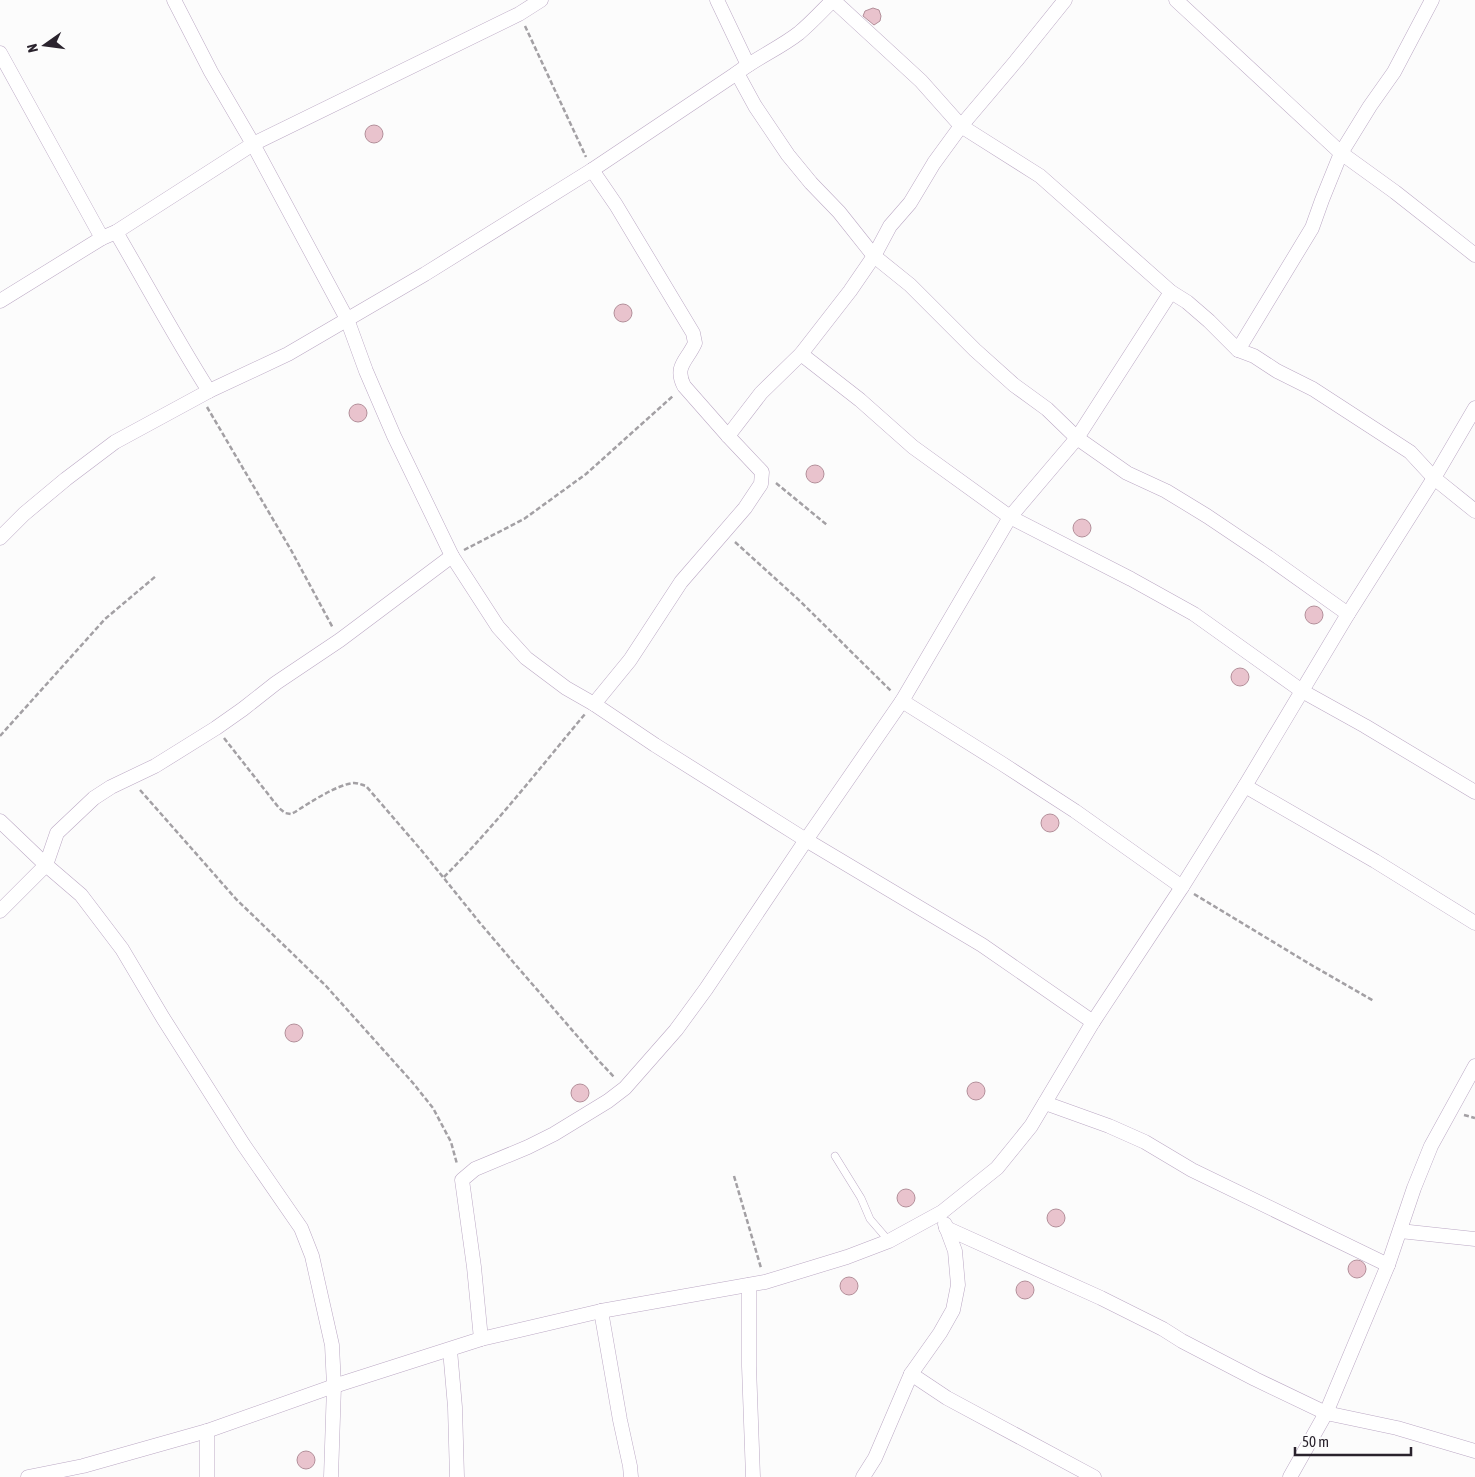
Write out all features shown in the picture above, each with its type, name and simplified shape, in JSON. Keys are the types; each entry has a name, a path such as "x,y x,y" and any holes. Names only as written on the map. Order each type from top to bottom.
{"street":[{"path":"174,0 211,72 253,144 347,319 366,371 391,428 452,556 498,626 526,658 566,688 594,704 655,745 806,840 982,945 1093,1022"},
{"path":"0,301 102,238 116,232 253,144 519,14 541,0"},
{"path":"717,0 755,106 788,154 811,183 839,212 874,256 910,285 975,350 1014,385 1047,409 1077,438 1126,473 1166,491 1221,525 1348,614"},
{"path":"0,538 24,514 115,442 204,393 288,354 425,274 592,170 742,69 774,50 799,32 833,0 920,81 961,126 1040,176 1171,292 1187,302 1209,321 1238,350 1254,356 1277,371 1313,389 1410,452 1434,478 1475,511"},
{"path":"728,436 761,393 801,354 850,291 874,256 890,226 910,203 934,163 961,126 1065,0"},
{"path":"1176,0 1341,153 1395,192 1475,255"},
{"path":"1238,350 1312,228 1341,153 1394,72 1432,0"},
{"path":"0,54 102,238"},
{"path":"592,170 616,205 693,333 695,343 681,365 680,379 728,436 762,472 763,479 757,491 725,532 681,582 630,660 594,704"},
{"path":"116,232 152,293 204,393"},
{"path":"481,1339 474,1267 462,1180 475,1169 554,1134 608,1101 625,1088 670,1037 706,989 902,701 1010,517 1077,438 1171,292"},
{"path":"801,354 860,400 913,447 1010,517 1131,579 1194,614 1302,691 1365,726 1475,792"},
{"path":"28,1477 84,1472 208,1431 334,1386 481,1339 601,1311 765,1282 847,1257 889,1241 942,1212 997,1168 1030,1126 1093,1022 1182,887 1245,786 1475,408"},
{"path":"0,912 46,865 57,833 94,798 111,787 155,766 216,728 276,683 340,640 452,556"},
{"path":"902,701 1001,762 1075,811 1182,887"},
{"path":"1245,786 1375,861 1475,923"},
{"path":"0,821 81,895 122,948 163,1018 232,1127 301,1228 312,1256 332,1345 334,1386 331,1477"},
{"path":"1290,1477 1326,1413 1388,1265 1414,1188 1431,1146 1475,1066"},
{"path":"1044,1103 1109,1126 1144,1142 1192,1170 1388,1265"},
{"path":"863,1477 875,1458 911,1374 940,1333 953,1310 958,1285 955,1251 942,1212"},
{"path":"946,1228 1101,1298 1255,1379 1326,1413 1397,1428 1475,1451"},
{"path":"1400,1231 1475,1239"},
{"path":"749,1285 749,1366 753,1477"},
{"path":"601,1311 631,1477"},
{"path":"450,1350 455,1407 457,1477"},
{"path":"911,1374 947,1398 1094,1477"},
{"path":"208,1431 208,1477"}],"lane":[{"path":"835,1156 861,1198 870,1219 889,1241"}],"path":[{"path":"519,14 592,170"},
{"path":"452,556 524,519 586,474 684,386"},
{"path":"204,393 340,640"},
{"path":"762,472 827,526"},
{"path":"725,532 800,601 902,701"},
{"path":"0,736 105,619 156,576"},
{"path":"444,877 501,817 594,704"},
{"path":"216,728 255,780 285,814 291,814 332,791 347,785 360,783 366,786 514,963 598,1060 625,1088"},
{"path":"130,779 236,899 326,986 413,1082 433,1108 451,1142 462,1180"},
{"path":"1182,887 1374,1001"},
{"path":"734,1176 765,1282"}],"building":[{"path":"873,8 879,10 881,16 880,21 874,25 863,16 865,11"},
{"path":"374,125 380,128 383,134 380,140 374,143 368,140 365,134 368,128"},
{"path":"623,304 629,307 632,313 629,319 623,322 617,319 614,313 617,307"},
{"path":"358,404 364,407 367,413 364,419 358,422 352,419 349,413 352,407"},
{"path":"815,465 821,468 824,474 821,480 815,483 809,480 806,474 809,468"},
{"path":"1082,519 1088,522 1091,528 1088,534 1082,537 1076,534 1073,528 1076,522"},
{"path":"1314,606 1320,609 1323,615 1320,621 1314,624 1308,621 1305,615 1308,609"},
{"path":"1240,668 1246,671 1249,677 1246,683 1240,686 1234,683 1231,677 1234,671"},
{"path":"1050,814 1056,817 1059,823 1056,829 1050,832 1044,829 1041,823 1044,817"},
{"path":"294,1024 300,1027 303,1033 300,1039 294,1042 288,1039 285,1033 288,1027"},
{"path":"976,1082 982,1085 985,1091 982,1097 976,1100 970,1097 967,1091 970,1085"},
{"path":"580,1084 586,1087 589,1093 586,1099 580,1102 574,1099 571,1093 574,1087"},
{"path":"906,1189 912,1192 915,1198 912,1204 906,1207 900,1204 897,1198 900,1192"},
{"path":"1056,1209 1062,1212 1065,1218 1062,1224 1056,1227 1050,1224 1047,1218 1050,1212"},
{"path":"1357,1260 1363,1263 1366,1269 1363,1275 1357,1278 1351,1275 1348,1269 1351,1263"},
{"path":"849,1277 855,1280 858,1286 855,1292 849,1295 843,1292 840,1286 843,1280"},
{"path":"1025,1281 1031,1284 1034,1290 1031,1296 1025,1299 1019,1296 1016,1290 1019,1284"},
{"path":"306,1451 312,1454 315,1460 312,1466 306,1469 300,1466 297,1460 300,1454"}]}
